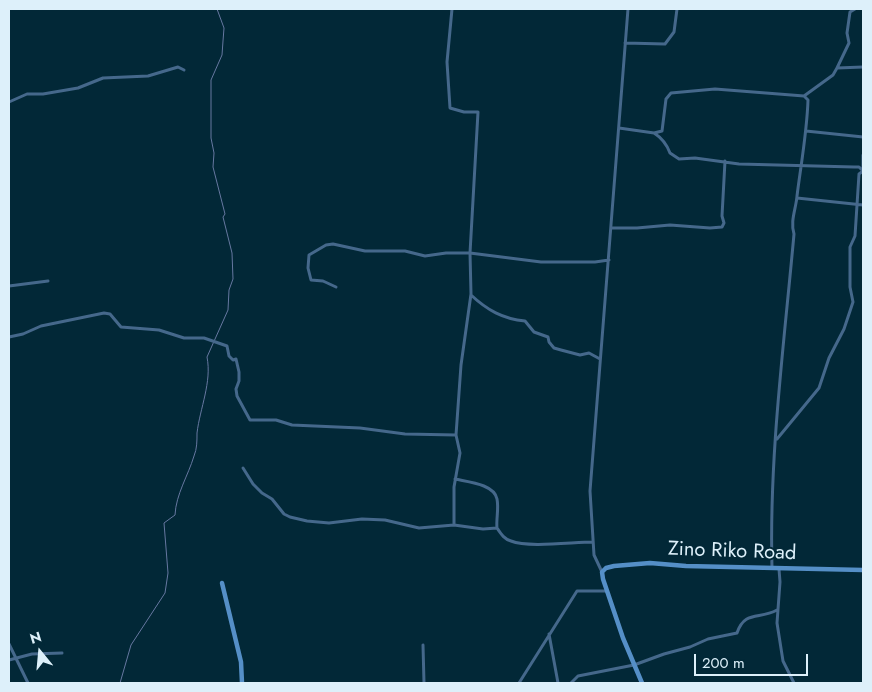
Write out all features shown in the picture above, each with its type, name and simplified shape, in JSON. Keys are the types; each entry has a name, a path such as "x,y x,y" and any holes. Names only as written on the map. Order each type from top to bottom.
{"street":[{"path":"452,9 448,62 450,108 464,112 478,112 470,253 471,294 461,365 456,435 460,453 455,479 454,525"},
{"path":"628,9 590,491 594,555 602,572 623,638 642,683"},
{"path":"625,43 665,44 674,32 677,9"},
{"path":"619,128 654,133 662,131 666,99 671,93 715,89 804,96 833,75 849,43 847,33 850,12 855,9"},
{"path":"9,102 26,94 43,94 78,88 103,78 148,76 178,67 184,70"},
{"path":"837,68 863,67"},
{"path":"772,568 771,518 776,440 794,234 791,224 797,198 806,131 808,100 804,96"},
{"path":"806,131 863,137"},
{"path":"654,133 660,137 670,154 678,158 695,158 739,164 854,166 859,167 863,172"},
{"path":"776,440 818,388 829,358 844,329 853,302 850,286 850,247 855,236 859,174 863,172 863,155"},
{"path":"612,228 670,225 722,227 724,222 722,216 725,161"},
{"path":"797,198 863,205"},
{"path":"336,287 323,281 311,280 308,268 309,256 326,245 334,244 365,250 406,250 425,256 446,253 470,253 541,262 595,262 609,260"},
{"path":"9,286 48,281"},
{"path":"471,294 484,307 495,313 508,319 525,321 534,332 548,337 548,342 554,348 580,355 589,353 600,359"},
{"path":"9,336 22,334 41,326 104,313 110,314 121,326 159,330 184,338 204,338 227,346 229,356 233,360 236,359 239,372 239,381 236,389 237,396 250,420 276,420 292,425 360,428 405,434 456,435"},
{"path":"243,468 253,484 272,499 284,514 290,517 329,523 362,519 386,520 418,528 454,525 489,530 497,528"},
{"path":"455,479 493,491 497,498 497,528 503,537 510,541 526,545 593,542"},
{"name":"Zino Riko Road","path":"602,572 606,568 626,564 650,563 686,566 863,570"},
{"path":"779,569 777,623 783,661 794,683"},
{"path":"222,583 241,662 242,683"},
{"path":"519,683 577,591 607,591"},
{"path":"571,683 578,676 634,665 690,647 708,639 737,633 741,623 751,616 762,616 777,610"},
{"path":"549,634 558,683"},
{"path":"9,644 28,683"},
{"path":"423,645 424,683"},
{"path":"9,660 32,654 62,653"}],"waterway":[{"path":"120,683 131,645 165,593 168,573 164,523 175,515 180,492 195,453 198,424 207,385 207,357 228,310 229,290 233,279 232,253 223,217 225,214 213,167 214,153 211,138 211,80 222,55 224,28 217,9"}]}
